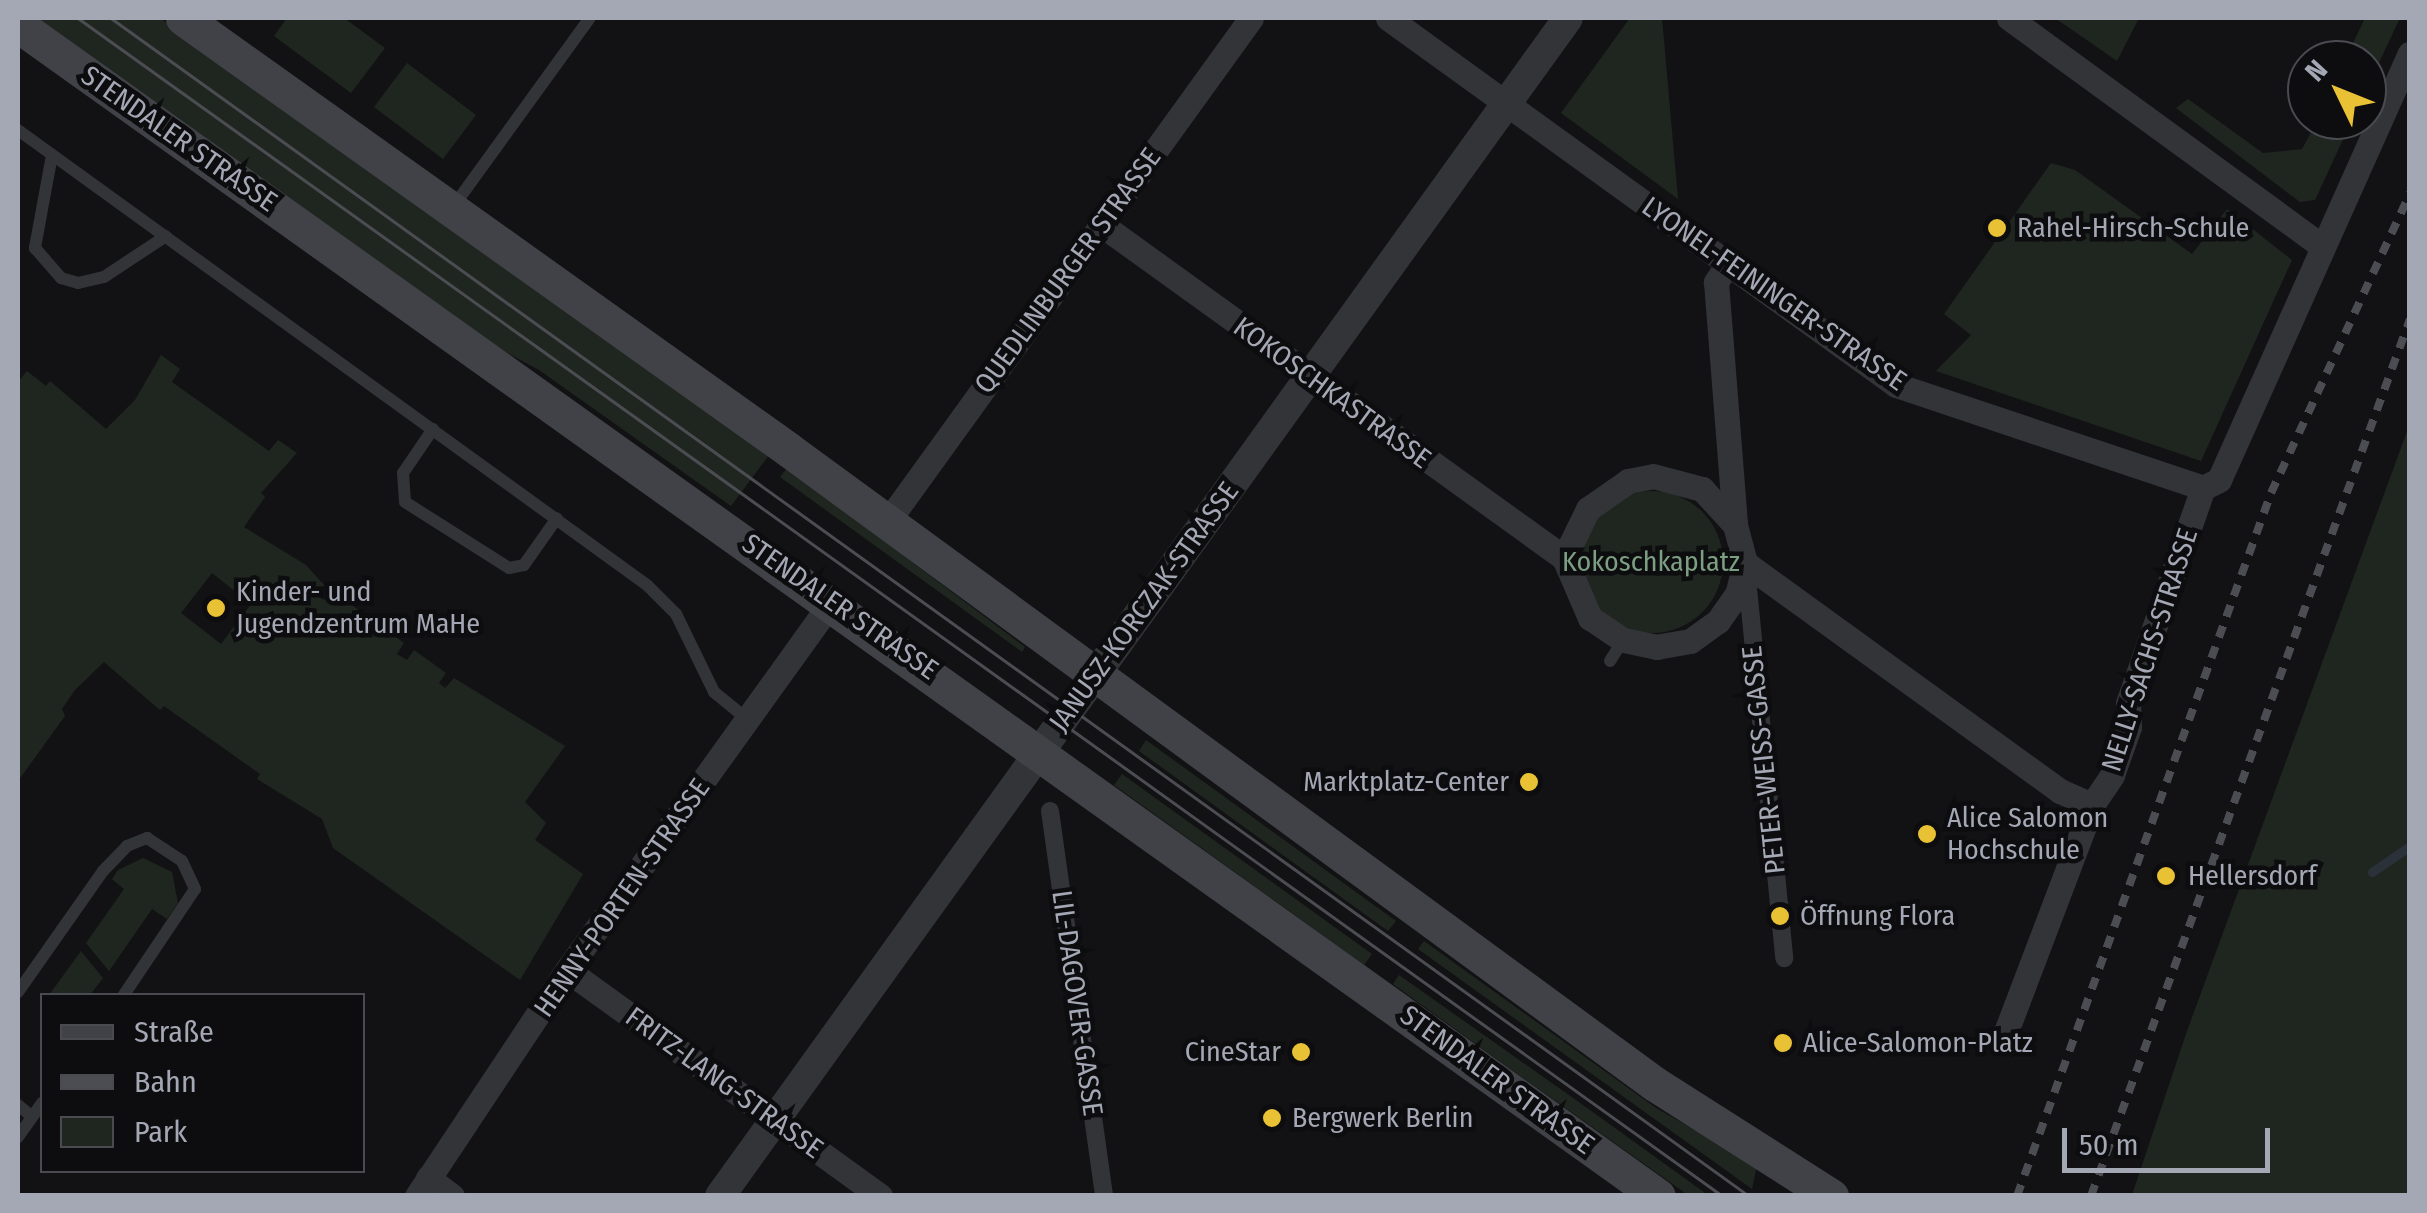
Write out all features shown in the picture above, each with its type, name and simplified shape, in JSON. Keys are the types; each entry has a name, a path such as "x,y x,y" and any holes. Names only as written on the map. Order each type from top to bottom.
{"main road":[{"path":"184,18 1655,1084 1819,1193"},
{"name":"STENDALER STRASSE","path":"18,25 1041,750 1658,1196"}],"street":[{"name":"QUEDLINBURGER STRASSE","path":"885,525 1251,18"},
{"name":"LYONEL-FEININGER-STRASSE","path":"1388,18 1896,385 2203,488"},
{"name":"JANUSZ-KORCZAK-STRASSE","path":"720,1196 1568,18"},
{"path":"2009,18 2322,246"},
{"name":"NELLY-SACHS-STRASSE","path":"2004,1038 2092,805 2124,743 2128,703 2203,488 2219,480 2410,54"},
{"name":"KOKOSCHKASTRASSE","path":"1102,225 1564,558"},
{"path":"1728,264 1716,282 1736,525 1745,563 1737,594 1718,621 1690,641 1617,650 1590,618 1564,558 1588,509 1628,482 1654,476 1702,489 1736,525"},
{"path":"1745,563 2060,791 2092,805"},
{"name":"PETER-WEISS-GASSE","path":"1745,563 1784,958"},
{"name":"HENNY-PORTEN-STRASSE","path":"422,1187 568,970 831,602"},
{"name":"LIL-DAGOVER-GASSE","path":"1050,812 1104,1196"},
{"name":"FRITZ-LANG-STRASSE","path":"568,970 880,1196"},
{"path":"422,1187 452,1196"}],"lane":[{"path":"452,209 590,18"},
{"path":"18,130 557,518 676,614 714,692 747,720"},
{"path":"52,155 35,248 61,278 78,283 104,277 166,236"},
{"path":"433,429 403,472 405,502 509,568 524,566 557,518"},
{"path":"18,992 103,871 127,846 147,838 182,861 195,889 125,993"},
{"path":"18,1105 32,1116"},
{"path":"18,1137 40,1106"}],"green space":[{"path":"28,18 160,18 769,455 731,506 539,370 467,331"},
{"path":"287,18 344,18 385,48 351,93 274,36"},
{"path":"1630,18 1662,18 1678,199 1561,113"},
{"path":"2055,18 2139,18 2117,61"},
{"path":"2365,18 2400,18 2387,46 2387,40 2355,40"},
{"path":"407,63 476,115 443,159 374,107"},
{"path":"2188,99 2263,153 2302,149 2307,140 2343,140 2315,200 2300,202 2176,108"},
{"path":"2051,163 2075,170 2192,254 2227,209 2292,260 2201,461 1936,371 1971,335 1944,314"},
{"path":"161,355 180,369 172,382 269,451 278,440 297,453 261,493 265,497 244,527 306,565 324,585 317,596 324,600 331,591 366,615 359,625 366,630 374,621 404,643 397,654 407,660 414,650 446,673 439,683 445,688 454,678 565,746 525,802 546,823 535,840 583,874 520,980 333,848 322,819 257,779 260,774 164,706 160,710 104,662 75,690 62,709 65,716 18,781 18,382 27,371 46,386 50,381 106,429 135,400","holes":["212,573 251,604 221,644 181,613"]},
{"path":"2409,426 2409,1195 2132,1195 2187,1031"},
{"path":"787,468 1025,647 1022,652 780,477"},
{"name":"Kokoschkaplatz","path":"1652,491 1679,497 1702,512 1717,535 1723,562 1717,589 1702,612 1679,627 1652,633 1625,627 1602,612 1587,589 1581,562 1587,535 1602,512 1625,497"},
{"path":"1146,740 1396,921 1388,931 1139,751"},
{"path":"1122,774 1372,954 1364,965 1114,785"},
{"path":"143,858 172,872 178,903 167,919 152,909 109,971 86,943 124,889 112,879 118,870"},
{"path":"1424,941 1656,1108 1757,1165 1752,1189 1418,949"},
{"path":"81,951 103,978 92,993 50,993"},
{"path":"1399,975 1708,1195 1688,1195 1502,1063 1393,984"}],"waterway":[{"path":"2372,872 2410,846"}],"tram line":[{"path":"78,18 1723,1196"},
{"path":"111,18 1749,1196"}],"railway":[{"path":"2017,1196 2271,493 2410,193"},
{"path":"2091,1196 2410,319"}],"place":[{"name":"Rahel-Hirsch-Schule","path":"1997,228"},
{"name":"Kinder- und Jugendzentrum MaHe","path":"216,608"},
{"name":"Marktplatz-Center","path":"1529,782"},
{"name":"Alice Salomon Hochschule","path":"1927,834"},
{"name":"Hellersdorf","path":"2166,876"},
{"name":"Öffnung Flora","path":"1780,916"},
{"name":"Alice-Salomon-Platz","path":"1783,1043"},
{"name":"CineStar","path":"1301,1052"},
{"name":"Bergwerk Berlin","path":"1272,1118"}]}
